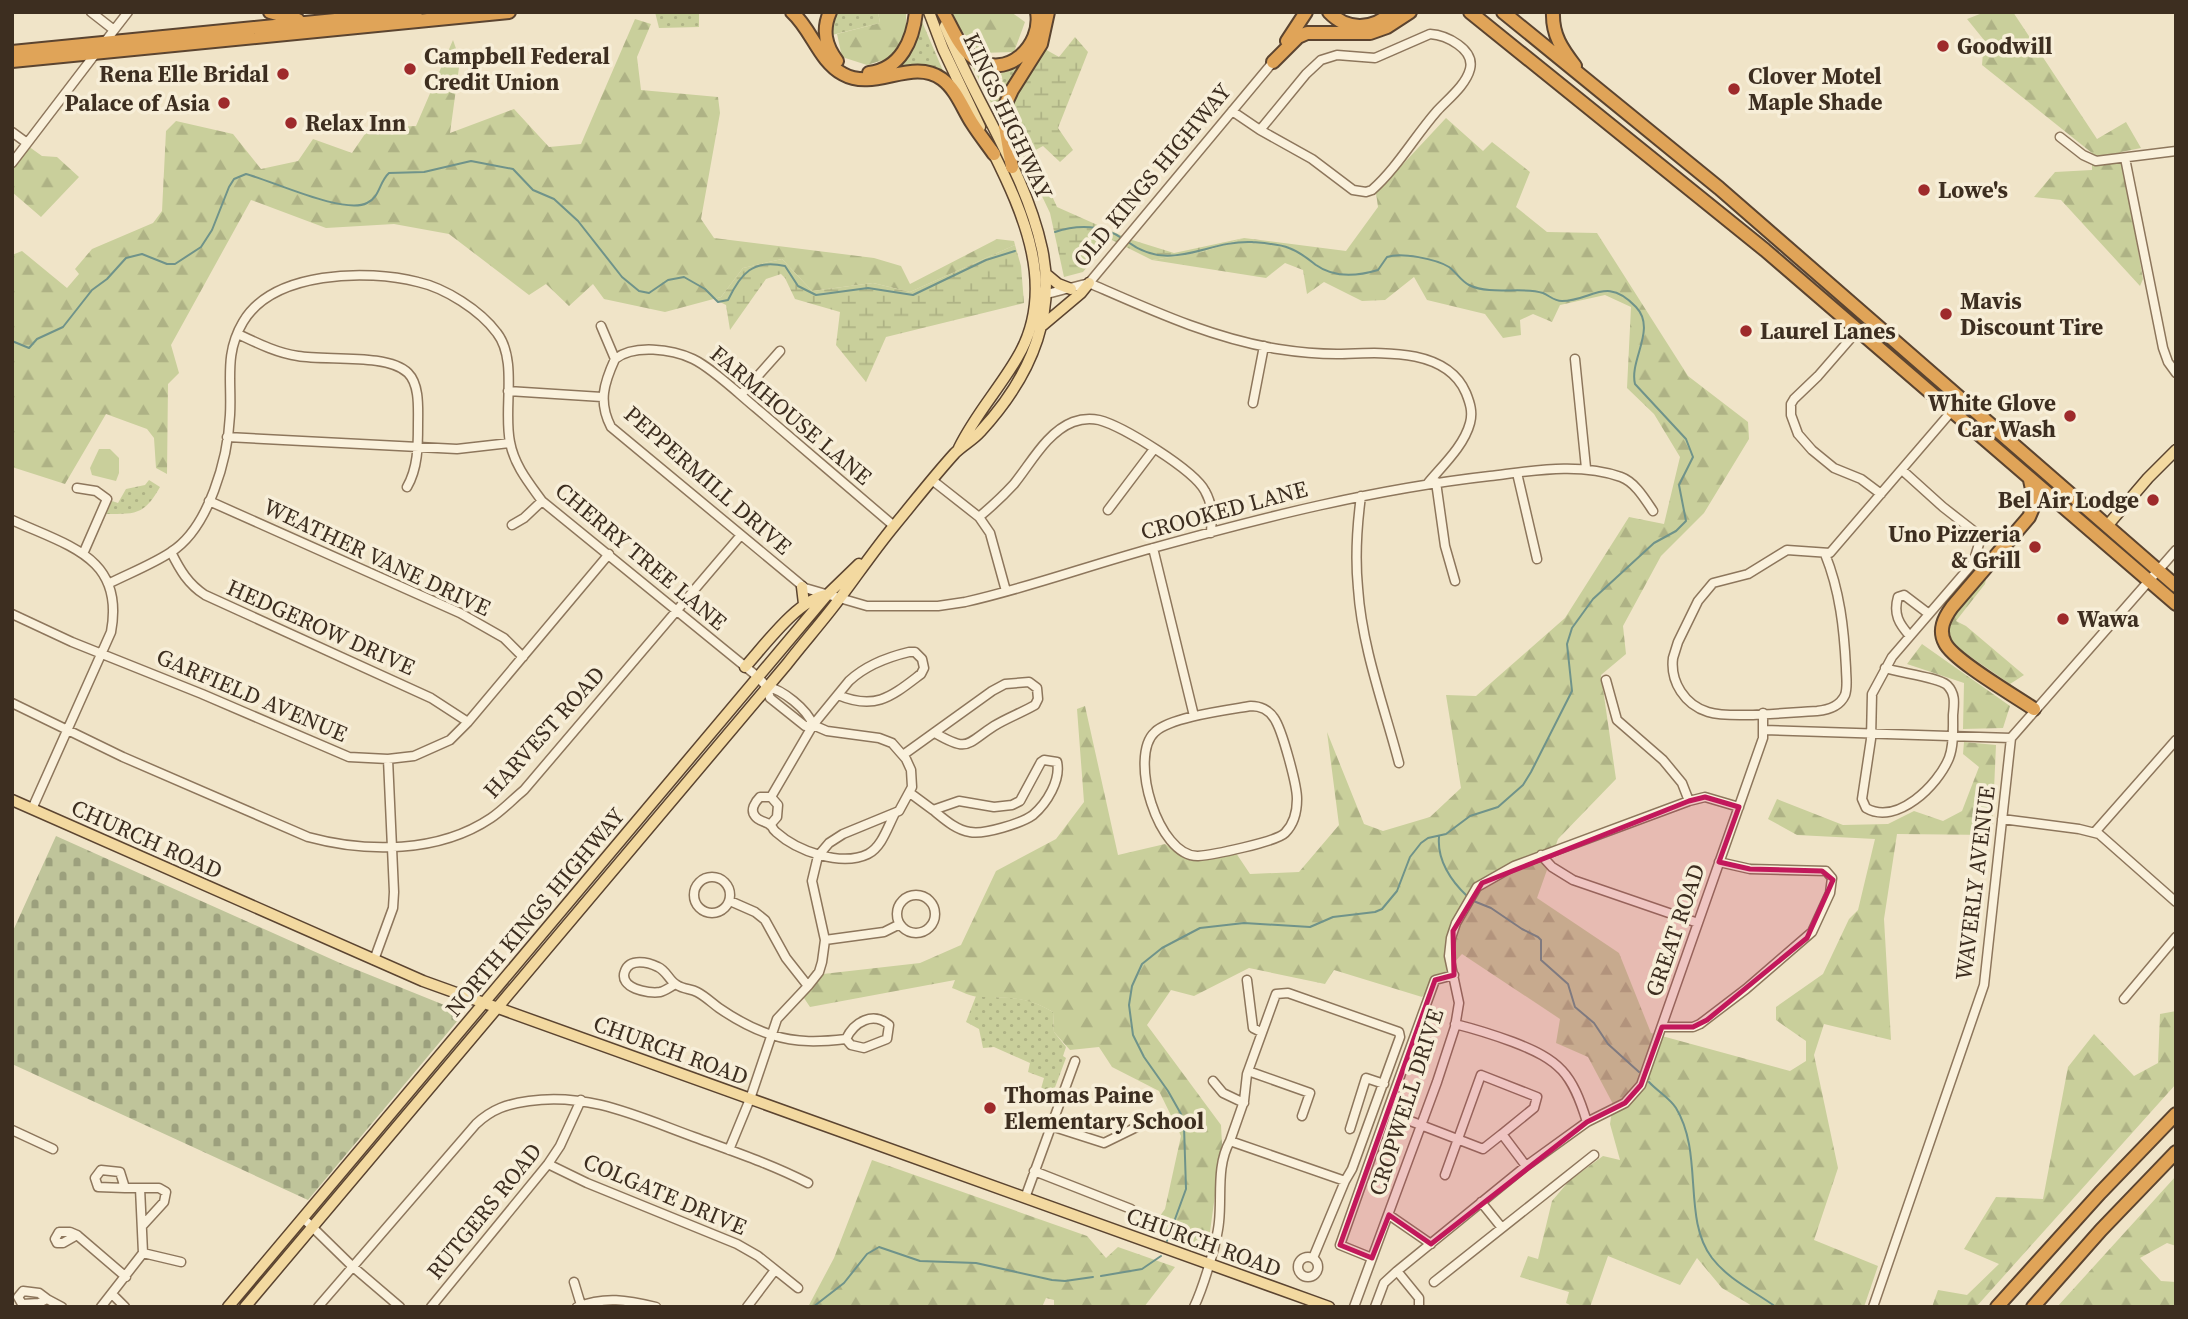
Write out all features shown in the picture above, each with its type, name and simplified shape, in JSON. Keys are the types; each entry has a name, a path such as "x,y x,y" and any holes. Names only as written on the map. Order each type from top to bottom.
{"highway":[{"path":"270,12 312,23"},
{"path":"12,61 100,48 416,12"},
{"path":"12,52 100,48 509,12"},
{"path":"792,12 830,64 848,77 869,80 917,72 930,73 942,79 994,154"},
{"path":"830,12 825,32 832,54 845,67 867,73 884,69 900,57 911,38 916,12"},
{"path":"941,12 969,53 981,62 997,65 1013,61 1030,47 1037,32 1037,12"},
{"path":"1012,167 1005,126 1006,103 1041,44 1048,12"},
{"path":"1273,62 1306,12"},
{"path":"1319,12 1333,26 1352,34"},
{"path":"1329,12 1341,22 1359,26 1376,24 1392,12"},
{"path":"1273,62 1298,37 1307,33 1376,32 1410,12"},
{"path":"1460,12 1490,30"},
{"path":"1470,12 1734,225 2176,604"},
{"path":"1503,12 1719,188 2176,586"},
{"path":"1553,12 1553,25 1558,41 1585,81"},
{"path":"2030,480 2035,503 2029,517 1952,607 1945,617 1942,634 1949,650 2034,709"},
{"path":"1997,1307 2090,1203 2176,1114"},
{"path":"2033,1307 2123,1206 2176,1152"}],"main road":[{"name":"NORTH KINGS HIGHWAY","path":"929,12 950,64 994,154 1027,234 1037,284 1031,327 1018,356 969,426 957,451"},
{"name":"KINGS HIGHWAY","path":"941,12 963,68 1026,198 1039,237"},
{"name":"NORTH KINGS HIGHWAY","path":"245,1307 787,664 932,480 957,451 979,434 1011,391 1029,361 1042,325 1047,294 1039,237"},
{"path":"1046,274 1058,284 1072,289"},
{"path":"1042,325 1081,293 1089,283"},
{"path":"2108,526 2148,478 2176,450"},
{"name":"NORTH KINGS HIGHWAY","path":"228,1307 827,595 877,547"},
{"path":"802,586 804,604"},
{"path":"745,667 804,604 817,596 827,595"},
{"name":"CHURCH ROAD","path":"12,800 423,981 1328,1307"}],"street":[{"path":"91,12 114,30"},
{"path":"12,163 128,12"},
{"path":"1232,111 1259,130 1312,159 1353,190 1366,192 1384,178 1463,81 1470,70 1469,58 1457,43 1445,36 1430,34 1375,58 1329,56 1306,74 1259,130"},
{"name":"OLD KINGS HIGHWAY","path":"1047,294 1089,283 1273,62"},
{"path":"12,132 27,143"},
{"path":"2060,137 2083,155 2096,161 2176,151"},
{"path":"2125,158 2163,348 2176,373"},
{"name":"CHERRY TREE LANE","path":"110,583 171,552 189,537 199,523 224,454 230,415 228,369 232,347 243,322 257,303 279,291 317,278 384,276 420,282 447,294 481,316 499,334 506,355 510,443 518,467 542,501 758,677 770,698 805,726 813,725 827,731 879,738 892,743 903,755"},
{"path":"1089,283 1179,323 1233,340 1334,354 1382,351 1422,358 1448,371 1464,387 1471,406 1471,423 1463,440 1432,483 1455,581"},
{"path":"601,326 615,359"},
{"path":"1858,330 1794,399 1791,415 1798,434 1812,450 1834,468 1861,479 1881,494"},
{"path":"237,334 271,349 296,356 378,361 396,365 407,372 416,387 418,447 414,475 407,487"},
{"path":"1253,403 1264,346"},
{"name":"FARMHOUSE LANE","path":"615,359 638,351 666,351 693,359 741,395 894,526"},
{"path":"741,395 780,351"},
{"name":"PEPPERMILL DRIVE","path":"615,359 602,397 604,414 611,427 802,586 839,599"},
{"path":"1575,359 1586,468"},
{"path":"508,391 602,397"},
{"path":"1825,554 1844,626 1846,684 1844,698 1839,704 1825,710 1725,715 1708,712 1692,704 1677,686 1672,666 1675,650 1698,601 1713,583 1748,574 1787,550 1825,554 1834,549 1951,412"},
{"path":"979,517 1012,486 1057,432 1084,419 1098,420 1124,429 1193,477 1204,489 1212,508 1211,533"},
{"path":"227,436 457,449 510,443"},
{"path":"1108,510 1154,449"},
{"name":"CROOKED LANE","path":"839,599 867,606 937,606 1006,591 1153,548 1361,496 1517,472 1586,468 1624,477 1635,486 1653,511"},
{"path":"1885,668 1945,683 1954,695 1952,750 1948,761 1923,793 1904,807 1876,812 1866,808 1862,799 1872,734 1872,694 1885,668 1973,563 1979,544 1975,532 1942,507 1902,470"},
{"path":"1517,472 1537,559"},
{"path":"932,480 979,517 990,533 1006,591"},
{"path":"77,488 96,491 107,499 83,554"},
{"path":"1361,496 1358,522 1358,591 1369,652 1399,763"},
{"name":"WEATHER VANE DRIVE","path":"209,500 460,613 504,638 523,657"},
{"path":"512,525 542,501"},
{"path":"12,520 93,561 110,583 114,608 114,620 102,654 32,809"},
{"name":"HARVEST ROAD","path":"12,703 308,837 329,843 393,846 428,844 447,839 491,818 524,789 741,535"},
{"path":"1153,548 1194,716"},
{"path":"1763,713 1764,730 1953,734 2011,738 2176,550"},
{"name":"HEDGEROW DRIVE","path":"171,552 183,576 205,595 431,698 468,722"},
{"name":"GARFIELD AVENUE","path":"12,614 349,757 388,759 428,752 450,740 609,554"},
{"path":"1910,636 1898,624 1895,606 1898,597 1905,595 1929,614"},
{"path":"771,797 813,725 838,695 854,676 897,655 915,652 922,659 924,668 921,674 889,698 880,701 851,701 838,695"},
{"path":"1606,680 1617,720 1663,760 1682,783 1689,801 1709,798 1739,807"},
{"path":"729,1150 750,1099 777,1019 819,972 825,940 812,881 818,856 829,843 843,834 899,811 912,787 911,770 903,755 1005,684 1029,682 1037,688 1038,699 1035,705 991,728 971,744 953,744 935,733"},
{"path":"1251,706 1258,706 1273,716 1281,733 1297,798 1292,824 1281,836 1209,855 1194,856 1171,842 1164,834 1157,820 1146,779 1147,746 1154,733 1194,716 1251,706"},
{"name":"GREAT ROAD","path":"1374,1307 1384,1283 1397,1270 1526,1166 1587,1122 1625,1103 1637,1091 1662,1027 1764,730"},
{"name":"WAVERLY AVENUE","path":"1873,1307 1984,985 2011,738"},
{"path":"2095,832 2176,740"},
{"path":"374,960 393,908 388,759"},
{"path":"910,793 954,827 968,832 986,831 1023,820 1036,812 1055,783 1058,774 1057,762 1041,762 1020,801 1012,805 994,807 959,801 933,810"},
{"path":"770,825 777,817 775,799 760,797 752,809 757,819 770,825 776,832 818,856 856,858 869,854 878,846 895,813"},
{"name":"CROPWELL DRIVE","path":"1354,1307 1455,1024 1459,1003 1449,956 1453,931 1478,887 1506,869 1689,801"},
{"path":"2002,819 2095,832 2104,837 2176,902"},
{"path":"1541,855 1552,867 1573,880 1698,923"},
{"path":"1662,1027 1693,1027 1700,1024 1746,989 1812,932 1832,886 1830,874 1822,870 1750,869 1719,862"},
{"path":"716,877 730,889 730,901 723,911 705,913 696,905 696,887 704,878 716,877"},
{"path":"921,896 931,903 934,915 930,927 925,931 912,932 900,924 898,909 904,900 921,896"},
{"path":"730,901 755,912 765,920 786,958 808,986"},
{"path":"825,940 884,932 900,924"},
{"path":"2124,999 2176,937"},
{"path":"674,985 663,991 633,989 624,979 624,974 630,964 642,962 664,970 674,985 698,992 737,1020 771,1035 812,1042 846,1039 857,1048 883,1042 888,1035 889,1025 881,1020 862,1021 851,1028 846,1039"},
{"path":"1372,1258 1340,1245 1435,980 1454,975"},
{"path":"1247,980 1253,1028 1261,1032"},
{"path":"1194,1307 1219,1226 1224,1156 1244,1103 1248,1071 1272,1000 1281,992 1395,1029 1400,1037 1349,1177 1313,1258"},
{"path":"1455,1024 1536,1050 1551,1059 1573,1083 1587,1122"},
{"path":"1025,1198 1075,1062"},
{"path":"1248,1071 1310,1093 1302,1116"},
{"path":"1387,1112 1458,1139 1483,1149 1534,1108 1537,1097 1481,1075 1458,1139 1445,1175"},
{"path":"1350,1129 1366,1079 1384,1084"},
{"path":"1213,1081 1223,1093 1244,1103"},
{"path":"318,1307 467,1133 489,1111 503,1105 545,1098 604,1104 779,1168 808,1183"},
{"name":"RUTGERS ROAD","path":"431,1307 548,1164 560,1146 581,1100"},
{"path":"1051,1126 1104,1143 1149,1121"},
{"path":"12,1130 53,1149"},
{"path":"1502,1135 1526,1166"},
{"path":"1230,1141 1345,1181"},
{"path":"1434,1282 1594,1155"},
{"name":"COLGATE DRIVE","path":"548,1164 587,1183 716,1234 758,1256 798,1288"},
{"path":"1034,1171 1131,1209"},
{"path":"125,1188 163,1189 167,1195 143,1225"},
{"path":"101,1307 143,1253 140,1188"},
{"path":"1481,1202 1502,1228"},
{"path":"1389,1215 1431,1244"},
{"path":"303,1219 400,1307"},
{"path":"77,1235 126,1276"},
{"path":"143,1253 181,1262"},
{"path":"747,1307 775,1270"},
{"path":"1397,1270 1419,1298 1419,1307"},
{"path":"574,1282 579,1306 607,1299 656,1307"},
{"path":"112,1294 125,1307"},
{"path":"47,1299 62,1307"}],"highlighted area":[{"path":"1705,797 1739,807 1719,862 1750,869 1822,871 1833,880 1807,938 1707,1020 1693,1027 1662,1027 1641,1085 1625,1103 1587,1122 1431,1244 1389,1215 1372,1258 1340,1245 1435,980 1454,975 1453,931 1482,883 1689,801"}],"green space":[{"path":"655,12 699,12 699,27 659,28"},
{"path":"836,12 878,12 880,23 832,35 832,20"},
{"path":"878,12 906,12 906,32 893,57 867,65 842,57 837,34 880,23"},
{"path":"951,12 1011,12 1025,22 1014,52 980,53 953,20"},
{"path":"1985,12 2013,12 2097,139 2126,122 2141,148 2121,152 2143,279 2140,286 2061,200 2034,197 2055,172 2092,170 2092,153 1982,65 1984,40 1967,19"},
{"path":"920,17 944,73 896,68"},
{"path":"635,19 651,24 637,57 641,90 718,97 720,113 701,219 714,238 874,258 901,266 910,284 997,239 1014,241 1015,245 910,292 873,283 812,291 782,259 743,268 721,297 665,312 604,299 593,284 569,306 546,284 529,295 449,234 394,224 326,228 251,200 171,345 179,373 168,384 167,474 156,468 154,438 147,429 106,414 65,484 12,467 12,255 22,251 67,288 79,274 75,269 92,249 153,223 162,211 166,131 176,121 233,134 261,169 298,161 313,139 352,153 369,128 416,126 453,40 460,60 450,133 514,109 549,147 581,144"},
{"path":"1075,37 1088,52 1058,128 1073,150 1060,162 1043,146 1032,152 1057,207 1129,239 1174,253 1244,238 1202,252 1152,260 1110,239 1083,272 1064,277 1050,213 1013,135 1012,104 1043,48 1059,57"},
{"path":"1028,60 1000,120 972,66 998,75"},
{"path":"1446,118 1483,151 1492,142 1530,172 1516,207 1547,232 1597,233 1688,376 1748,422 1749,439 1704,513 1661,556 1623,626 1626,654 1601,675 1616,779 1558,839 1537,898 1619,953 1651,1033 1790,1071 1806,1061 1806,1041 1776,1020 1776,1007 1823,974 1849,919 1858,910 1875,839 1797,835 1768,819 1777,799 1843,825 1888,824 1914,811 1943,821 1962,811 1979,767 1963,754 1964,742 1996,745 1992,835 1897,834 1884,919 1891,1040 1824,1024 1814,1055 1838,1168 1814,1240 1878,1266 1864,1307 1754,1307 1722,1288 1697,1258 1680,1285 1608,1256 1590,1307 1574,1307 1566,1303 1569,1292 1520,1277 1528,1256 1538,1259 1552,1201 1569,1181 1603,1156 1620,1160 1610,1124 1613,1104 1588,1057 1556,1043 1560,1019 1462,954 1422,997 1334,970 1325,984 1249,968 1194,996 1171,990 1147,1025 1221,1125 1222,1144 1209,1239 1202,1245 1152,1227 1165,1209 1181,1136 1159,1091 1112,1067 1099,1047 1070,1050 1054,1032 1053,1012 1026,1000 970,995 952,988 955,980 810,1007 804,998 823,974 920,963 961,945 996,871 1056,839 1084,802 1077,709 1085,706 1118,855 1165,844 1191,861 1234,850 1250,874 1299,872 1339,825 1327,732 1364,824 1383,831 1430,817 1461,788 1446,695 1476,696 1565,618 1629,517 1664,524 1680,457 1654,414 1627,388 1631,307 1605,295 1560,305 1552,322 1533,314 1520,320 1521,335 1503,338 1485,314 1427,300 1414,277 1385,300 1362,301 1324,282 1307,294 1303,270 1285,263 1266,278 1152,260 1202,252 1244,238 1346,251 1378,207 1376,193"},
{"path":"28,146 42,156 57,157 79,177 41,217 12,192 12,171"},
{"path":"1015,245 1021,266 1024,303 886,337 866,382 836,345 840,312 795,299 781,274 766,279 730,330 726,305 714,299 721,297 743,268 782,259 812,291 873,283 910,292"},
{"path":"99,449 110,449 119,458 116,481 92,475 90,468"},
{"path":"149,480 160,487 144,508 132,513 106,514 112,501 118,503 126,489 145,485"},
{"path":"1986,579 1956,621 1966,626 2024,675 2010,684 1949,642 1948,623 1953,613"},
{"path":"1922,644 2010,706 2003,728 1963,729 1964,683 1907,664"},
{"path":"56,836 340,963 464,1013 308,1200 12,1064 12,933"},
{"path":"976,996 1024,1000 1053,1012 1054,1032 1066,1047 1063,1056 1066,1058 1048,1106 1037,1103 1044,1078 1028,1072 1030,1063 994,1047 983,1048 979,1029 966,1022"},
{"path":"2176,1011 2176,1084 1976,1307 1932,1307 1938,1290 1967,1295 1999,1264 1964,1249 1996,1197 2043,1199 2068,1067 2094,1034 2134,1076 2158,1063 2160,1014"},
{"path":"872,1160 1087,1236 1106,1258 1118,1247 1175,1267 1144,1307 1054,1307 1054,1300 1046,1298 1042,1307 808,1307 834,1258"},
{"path":"2176,1176 2176,1246 2167,1243 2140,1258 2161,1281 2176,1282 2176,1307 2057,1307"}],"waterway":[{"path":"12,341 29,348 37,339 63,327 92,290 107,279 126,258 142,254 167,264 175,264 201,247 212,230 229,187 234,179 246,174 308,196 342,205 356,205 371,200 389,173 424,172 471,161 513,169 533,190 554,199 578,221 622,277 639,291 649,293 668,280 684,277 705,289 718,302 728,300 738,282 749,270 764,265 785,266 798,286 816,295 868,288 913,295 986,260 1015,251"},
{"path":"1055,232 1090,227 1108,231 1123,239"},
{"path":"1128,242 1144,251 1174,256 1235,243 1276,245 1297,251 1323,269 1346,275 1378,270 1387,257 1409,256 1443,264 1469,285 1487,290 1535,291 1562,301 1599,292 1616,293 1636,307 1644,325 1634,375 1635,384 1686,439 1693,457 1679,485 1686,521 1676,531 1654,543 1593,599 1572,628 1567,644 1572,691 1523,785 1498,807 1470,816 1446,834 1428,838 1421,843 1410,857 1397,891 1382,909 1333,917 1310,927 1244,923 1200,928 1162,948 1142,964 1132,986 1129,1005 1133,1035 1181,1114 1184,1126 1186,1189 1167,1241"},
{"path":"1439,837 1440,854 1446,870 1467,896"},
{"path":"1471,900 1491,908 1541,940 1541,960 1568,984 1575,1007 1594,1023 1608,1044 1639,1072"},
{"path":"1649,1082 1673,1104 1684,1126 1692,1165 1698,1225 1712,1258 1726,1273 1776,1307"},
{"path":"813,1307 844,1283 867,1254 879,1247 920,1261 976,1263 1052,1280 1093,1277"},
{"path":"1101,1276 1142,1269 1161,1256"}],"place":[{"name":"Goodwill","path":"1943,46"},
{"name":"Campbell Federal Credit Union","path":"410,69"},
{"name":"Rena Elle Bridal","path":"283,74"},
{"name":"Clover Motel Maple Shade","path":"1734,89"},
{"name":"Palace of Asia","path":"224,103"},
{"name":"Relax Inn","path":"291,123"},
{"name":"Lowe's","path":"1924,190"},
{"name":"Mavis Discount Tire","path":"1946,314"},
{"name":"Laurel Lanes","path":"1746,331"},
{"name":"White Glove Car Wash","path":"2070,416"},
{"name":"Bel Air Lodge","path":"2153,500"},
{"name":"Uno Pizzeria & Grill","path":"2035,547"},
{"name":"Wawa","path":"2063,619"},
{"name":"Thomas Paine Elementary School","path":"990,1108"}]}
